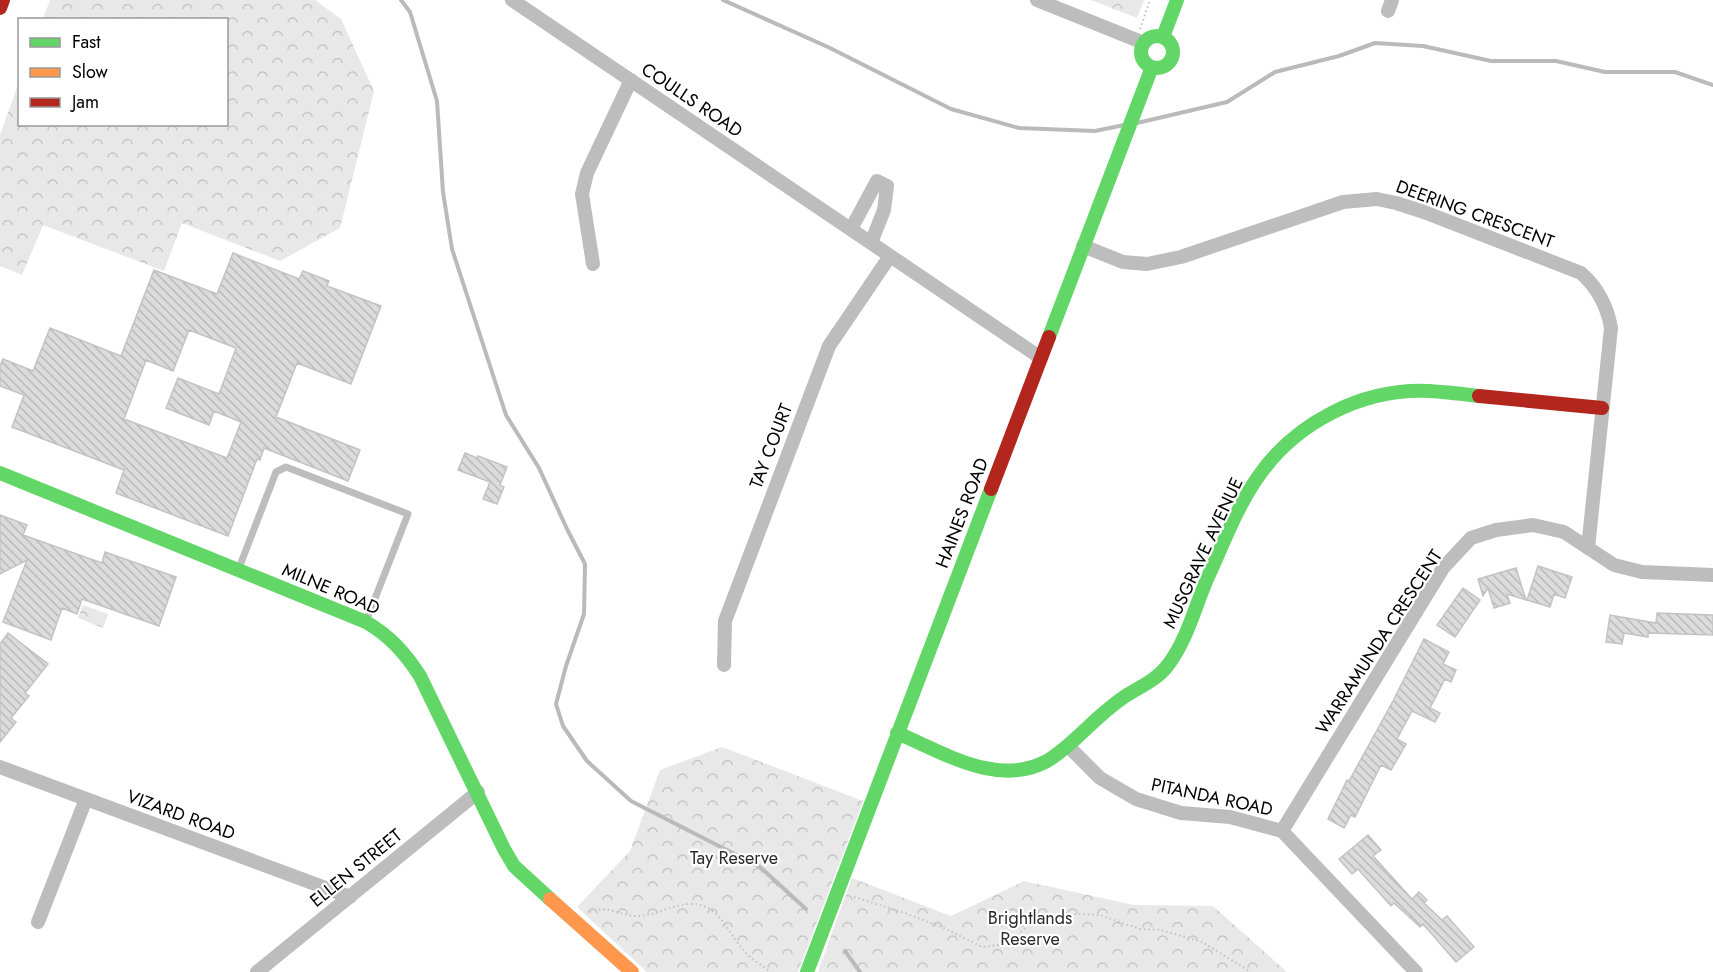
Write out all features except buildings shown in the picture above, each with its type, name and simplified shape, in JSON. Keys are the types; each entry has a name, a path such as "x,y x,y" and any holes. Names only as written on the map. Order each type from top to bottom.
{"main road":[{"path":"0,8 3,0"},
{"path":"1163,37 1178,0"},
{"path":"1152,37 1163,37 1172,49 1171,60 1163,66 1152,67 1142,57 1140,41 1152,37"},
{"name":"HAINES ROAD","path":"807,972 1152,67"},
{"name":"MUSGRAVE AVENUE","path":"897,733 979,767 997,771 1019,770 1049,760 1119,700 1149,682 1169,664 1180,644 1222,545 1257,478 1280,449 1318,420 1360,400 1405,391 1428,391 1602,408"},
{"name":"MILNE ROAD","path":"0,473 366,621 388,635 405,652 420,676 514,866 633,972"}],"street":[{"name":"COULLS ROAD","path":"512,0 1041,358"},
{"path":"1037,0 1140,41"},
{"path":"593,264 582,194 587,173 631,81"},
{"path":"851,229 878,182 886,186 884,210 871,243"},
{"name":"DEERING CRESCENT","path":"1083,246 1123,262 1147,264 1180,257 1343,202 1377,199 1396,202 1581,273 1594,285 1609,314 1611,327 1588,548"},
{"name":"TAY COURT","path":"724,665 725,621 829,346 890,256"},
{"name":"WARRAMUNDA CRESCENT","path":"1282,831 1443,568 1471,538 1496,530 1533,525 1564,532 1614,565 1642,572 1713,575"},
{"name":"PITANDA ROAD","path":"1068,746 1100,778 1136,799 1181,813 1230,817 1282,831 1416,972"},
{"name":"VIZARD ROAD","path":"0,767 350,897"},
{"name":"ELLEN STREET","path":"257,972 478,792"},
{"path":"38,922 86,800"}],"lane":[{"path":"238,570 276,472 286,467 408,514 366,621"}],"path":[{"path":"1140,41 1150,0"},
{"path":"837,892 905,912 982,947 998,945 1016,936 1032,922 1056,915 1100,915 1140,929 1161,930 1202,942 1251,972"},
{"path":"575,922 596,909 618,910 636,916 654,914 687,904 700,904 714,911 746,953 771,972"}],"green space":[{"path":"50,0 315,0 341,19 374,91 340,228 280,261 182,223 164,271 43,225 22,275 0,266 0,135 18,85 18,126 228,126 228,18 43,18"},
{"path":"1091,0 1144,0 1137,18"},
{"path":"83,605 108,614 103,628 78,618"},
{"name":"Tay Reserve","path":"722,747 863,801 798,972 647,972 577,907 630,851 660,770"},
{"name":"Brightlands Reserve","path":"852,878 951,916 1024,881 1134,905 1213,906 1287,972 818,972"}],"waterway":[{"path":"401,0 410,12 437,101 443,192 452,249 506,415 539,468 585,564 584,614 556,704 563,726 587,761 631,801 760,867 806,909"},
{"path":"723,0 828,47 951,109 1019,128 1095,131 1124,125"},
{"path":"1137,123 1227,102 1275,72 1339,56 1375,43 1423,46 1491,61 1556,61 1605,72 1675,72 1713,85"},
{"path":"845,951 860,972"}],"traffic: fast":[{"path":"1163,37 1177,0"},
{"path":"1157,36 1168,41 1173,52 1168,63 1157,68 1146,63 1141,52 1146,41 1157,36"},
{"path":"1049,337 1152,67"},
{"path":"897,733 951,757 990,769 1009,771 1028,768 1054,757 1114,704 1153,679 1168,665 1186,634 1207,579 1243,501 1258,477 1291,440 1332,413 1379,396 1429,391 1479,396"},
{"path":"0,473 366,622 390,639 403,652 420,676 514,866 550,899"},
{"path":"807,972 991,489"}],"traffic: slow":[{"path":"550,899 632,972"}],"traffic: jam":[{"path":"0,8 3,0"},
{"path":"991,489 1049,337"},
{"path":"1479,396 1602,408"}]}
